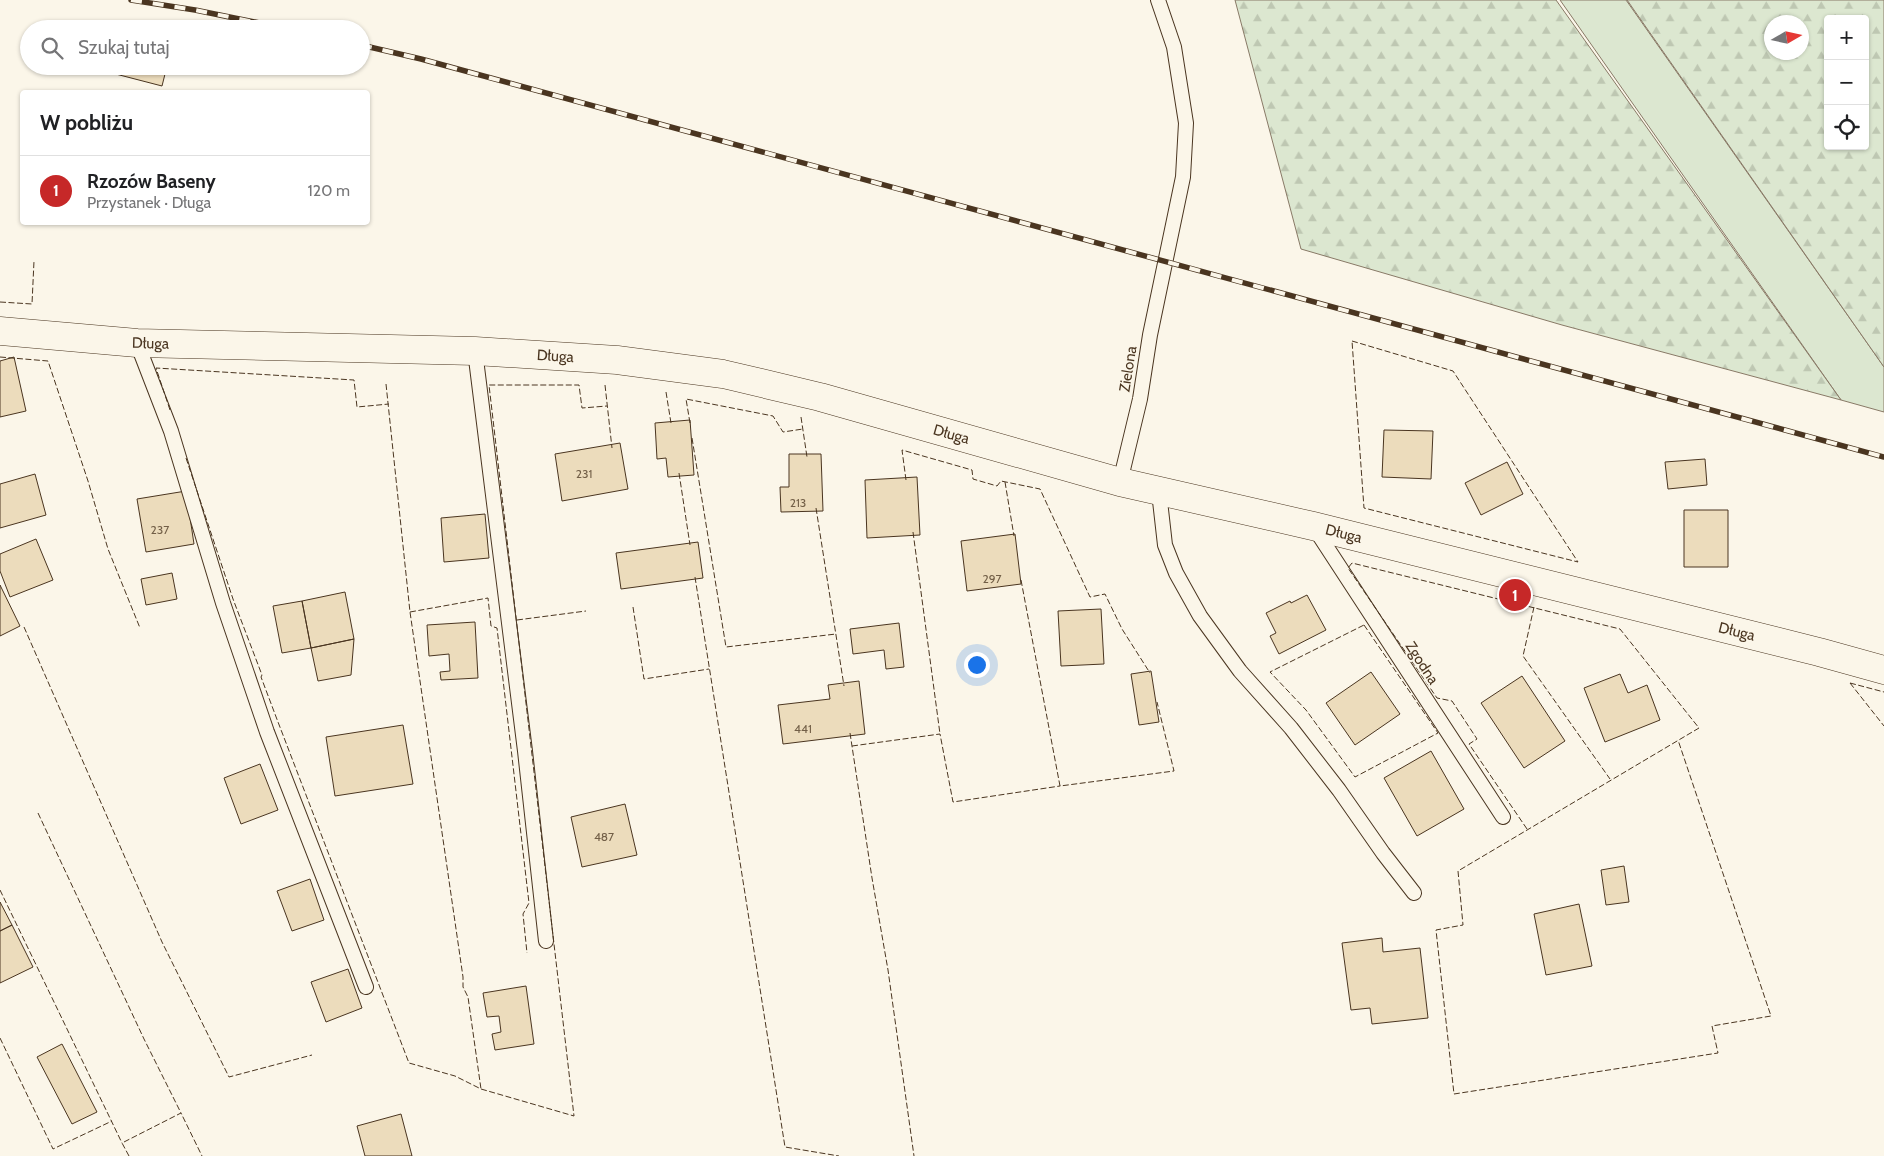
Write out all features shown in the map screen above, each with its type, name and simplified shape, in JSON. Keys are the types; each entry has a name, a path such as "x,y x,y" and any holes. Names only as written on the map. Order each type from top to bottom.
{"street":[{"name":"Długa","path":"0,331 137,343 474,351 617,360 723,374 820,397 1159,492 1313,526 1884,670"}],"lane":[{"name":"Zielona","path":"1120,482 1140,399 1150,335 1183,177 1186,123 1174,47 1158,0"},
{"path":"137,343 171,431 222,603 267,732 366,987"},
{"path":"474,351 525,751 546,941"},
{"path":"1159,492 1165,545 1176,573 1200,616 1240,671 1291,728 1339,790 1383,853 1414,893"},
{"name":"Zgodna","path":"1313,526 1503,817"}],"green space":[{"path":"1235,0 1556,0 1841,400 1562,325 1301,249"},
{"path":"1560,0 1626,0 1884,367 1884,412 1841,400"},
{"path":"1627,0 1884,0 1884,367"}],"building":[{"path":"120,75 165,75 162,86"},
{"path":"14,357 26,411 0,417 0,361"},
{"path":"690,420 694,475 668,477 666,458 657,459 655,423"},
{"path":"1384,430 1433,431 1431,479 1382,477"},
{"path":"620,443 628,489 562,501 555,454"},
{"path":"789,454 821,454 823,511 781,512 780,487 789,487"},
{"path":"1705,459 1707,485 1668,489 1665,462"},
{"path":"1507,462 1523,494 1481,515 1465,483"},
{"path":"35,474 46,515 0,528 0,484"},
{"path":"917,477 920,535 867,538 865,480"},
{"path":"186,491 194,544 146,552 137,499"},
{"path":"1684,510 1728,510 1728,567 1684,567"},
{"path":"485,514 489,558 444,562 441,518"},
{"path":"1015,534 1021,584 967,591 961,541"},
{"path":"36,539 53,580 10,597 0,571 0,554"},
{"path":"698,542 703,578 621,589 616,553"},
{"path":"172,573 177,599 146,605 141,579"},
{"path":"0,585 20,626 0,636"},
{"path":"345,592 354,639 311,648 302,601"},
{"path":"1307,595 1326,630 1279,654 1270,636 1276,633 1266,613"},
{"path":"302,601 311,648 282,653 273,606"},
{"path":"1101,609 1104,664 1061,666 1058,611"},
{"path":"475,622 478,678 441,680 440,672 450,671 449,654 429,656 427,625"},
{"path":"899,623 904,667 886,669 884,650 853,654 850,629"},
{"path":"354,639 351,675 318,681 311,648"},
{"path":"1151,671 1159,722 1139,725 1131,674"},
{"path":"1371,672 1400,714 1355,745 1326,703"},
{"path":"1620,674 1628,693 1647,685 1660,720 1605,742 1584,688"},
{"path":"1522,676 1565,741 1524,768 1481,703"},
{"path":"859,681 865,734 783,744 778,705 830,699 828,685"},
{"path":"403,725 413,784 335,796 326,737"},
{"path":"1431,751 1464,809 1417,836 1384,778"},
{"path":"260,764 278,810 241,824 224,778"},
{"path":"625,804 637,855 582,867 571,817"},
{"path":"1624,866 1629,902 1606,905 1601,870"},
{"path":"310,879 324,920 292,931 277,891"},
{"path":"0,902 12,925 0,931"},
{"path":"1579,904 1592,966 1546,975 1534,914"},
{"path":"12,925 33,967 0,983 0,931"},
{"path":"1382,938 1383,952 1420,948 1428,1018 1372,1024 1370,1008 1351,1010 1342,943"},
{"path":"348,969 362,1008 326,1022 311,982"},
{"path":"526,986 534,1044 495,1050 492,1034 501,1032 499,1016 487,1017 483,993"},
{"path":"62,1044 97,1112 72,1124 37,1057"},
{"path":"401,1114 412,1156 365,1156 357,1126"}],"railway":[{"path":"131,0 244,20"},
{"path":"370,47 421,59 1884,457"}],"fence":[{"path":"0,302 32,304 34,261"},
{"path":"1352,341 1453,371 1578,562 1364,508 1352,341"},
{"path":"0,357 48,361 88,481 108,549 140,628"},
{"path":"170,410 156,368 354,380 357,407 389,404"},
{"path":"386,384 410,612 463,987 468,997 481,1089"},
{"path":"186,458 233,599 262,675 261,677 409,1063 455,1076 481,1089 574,1116 489,385 579,385 582,408 607,406"},
{"path":"605,385 612,448"},
{"path":"666,392 671,423"},
{"path":"690,423 686,399 773,416 783,432 803,429"},
{"path":"801,417 807,457"},
{"path":"692,438 726,647 836,634"},
{"path":"906,480 902,450 972,470 973,479 997,486 1001,481 1040,489 1090,597 1105,594 1122,629 1150,673"},
{"path":"679,473 690,545"},
{"path":"1005,482 1014,536"},
{"path":"816,508 844,686"},
{"path":"913,532 940,734"},
{"path":"1527,829 1469,744 1477,739 1452,701 1437,698 1348,568 1352,563 1620,629 1699,728 1458,871 1463,925 1436,930 1454,1094 1718,1053 1712,1026 1771,1016 1678,740"},
{"path":"695,577 785,1147 839,1156"},
{"path":"1021,580 1060,786 1174,771 1157,702"},
{"path":"410,612 488,598 491,626 497,628 529,903 523,914 527,953"},
{"path":"633,607 644,679 709,669"},
{"path":"1534,607 1523,656 1610,779"},
{"path":"517,620 586,611"},
{"path":"1364,625 1438,733 1355,777 1306,710 1270,672 1364,625"},
{"path":"24,627 162,942 229,1077 312,1055"},
{"path":"1850,683 1884,726"},
{"path":"1850,683 1884,692"},
{"path":"850,733 888,970 914,1156"},
{"path":"852,746 940,734 953,802 1060,786"},
{"path":"38,813 144,1039 181,1113"},
{"path":"0,890 122,1143"},
{"path":"0,1038 53,1149 112,1121"},
{"path":"129,1156 122,1143 181,1113 202,1156"}],"place":[{"name":"Rzozów Baseny","path":"1515,595"}]}
